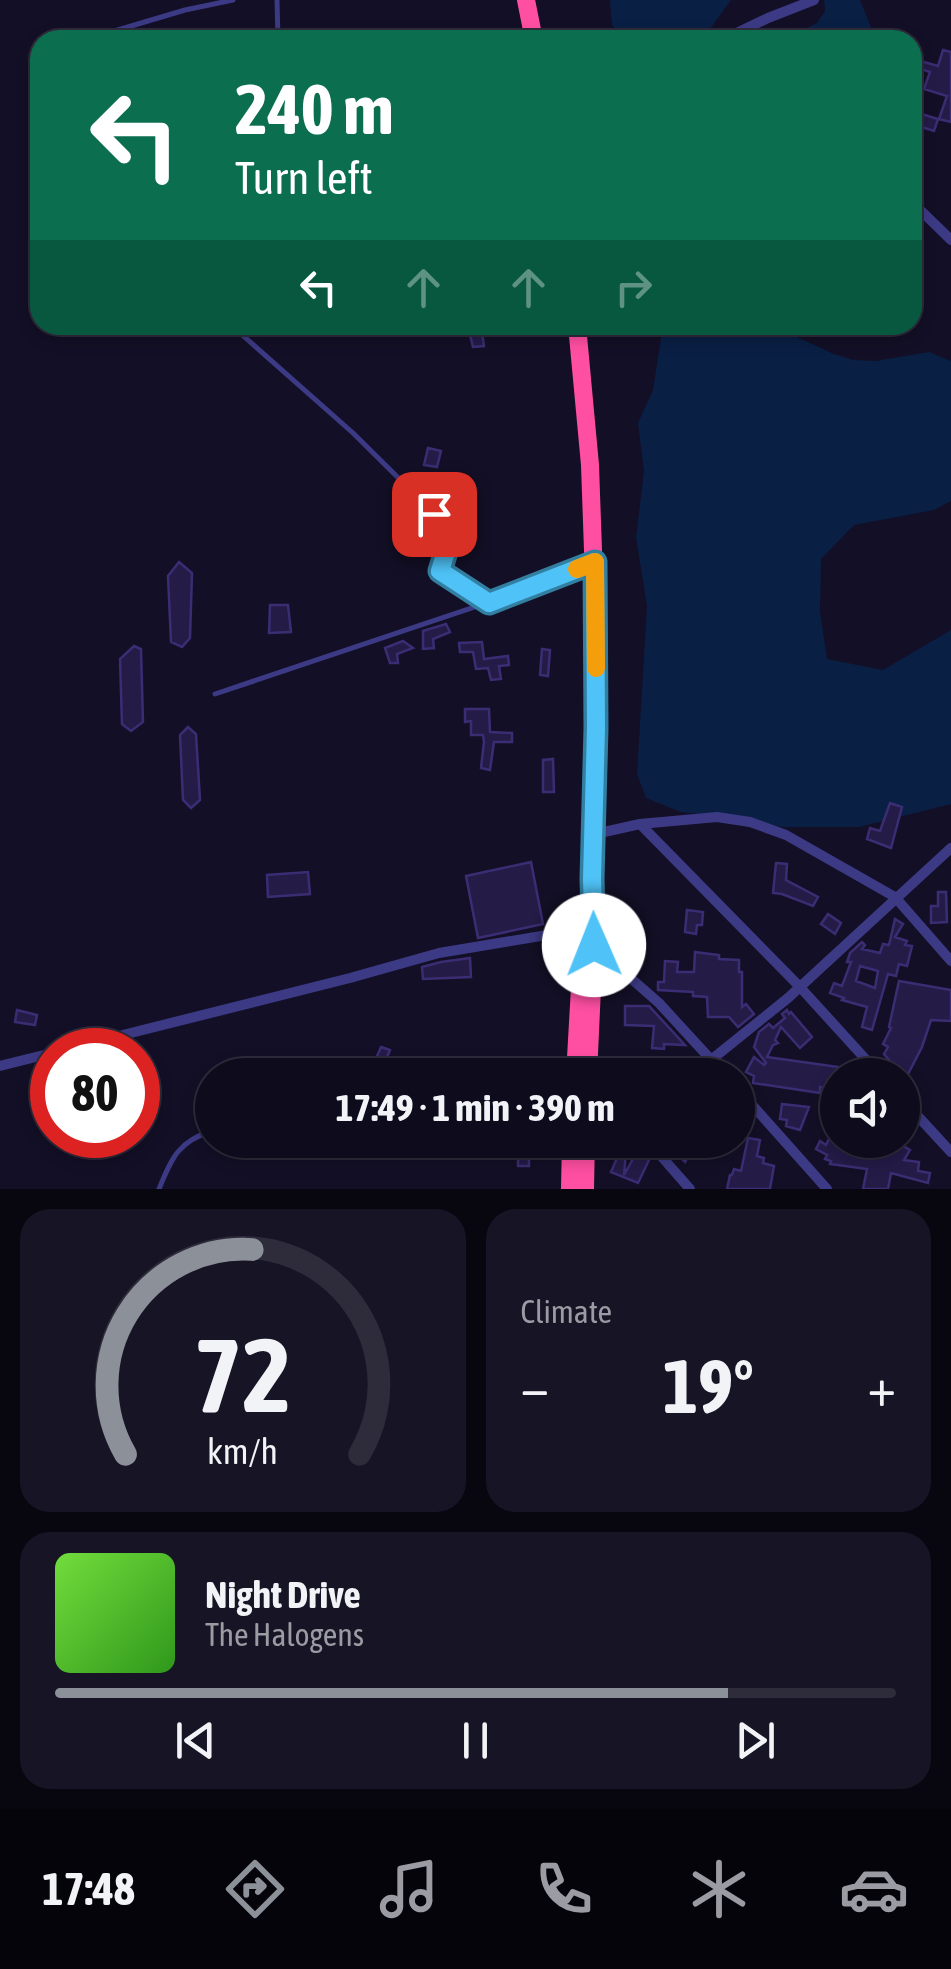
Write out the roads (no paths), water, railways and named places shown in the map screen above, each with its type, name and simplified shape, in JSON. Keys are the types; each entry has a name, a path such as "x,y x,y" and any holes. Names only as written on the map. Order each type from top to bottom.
{"highway":[{"path":"526,0 532,30"},
{"path":"577,1058 592,879 596,728 595,562 578,335"},
{"path":"588,937 588,1058"},
{"path":"566,1189 570,1158"},
{"path":"585,1189 586,1158"}],"street":[{"path":"743,30 814,0"},
{"path":"922,212 951,240"},
{"path":"594,834 640,824 717,817 766,826 896,897 951,961"},
{"path":"640,824 864,1058"},
{"path":"714,1058 788,998 951,848"},
{"path":"152,1028 439,953 588,937 659,1003 710,1058"},
{"path":"0,1066 30,1058"},
{"path":"755,1109 827,1189"},
{"path":"920,1119 951,1152"},
{"path":"663,1158 690,1189"}],"lane":[{"path":"119,30 232,0"},
{"path":"277,0 278,30"},
{"path":"242,335 353,433 452,532 440,571 489,603"},
{"path":"215,694 489,603 595,562"},
{"path":"159,1189 181,1148 195,1136"}],"water":[{"path":"610,0 731,0 709,30 616,30 612,25"},
{"path":"824,0 860,0 872,30 803,30 817,23 825,11"},
{"path":"661,335 793,335 853,360 876,361 929,352 951,361 951,501 934,510 854,525 821,559 820,611 827,659 883,670 951,630 951,804 859,827 782,827 681,812 646,798 637,774 647,606 636,538 644,471 638,423 653,390"}]}
